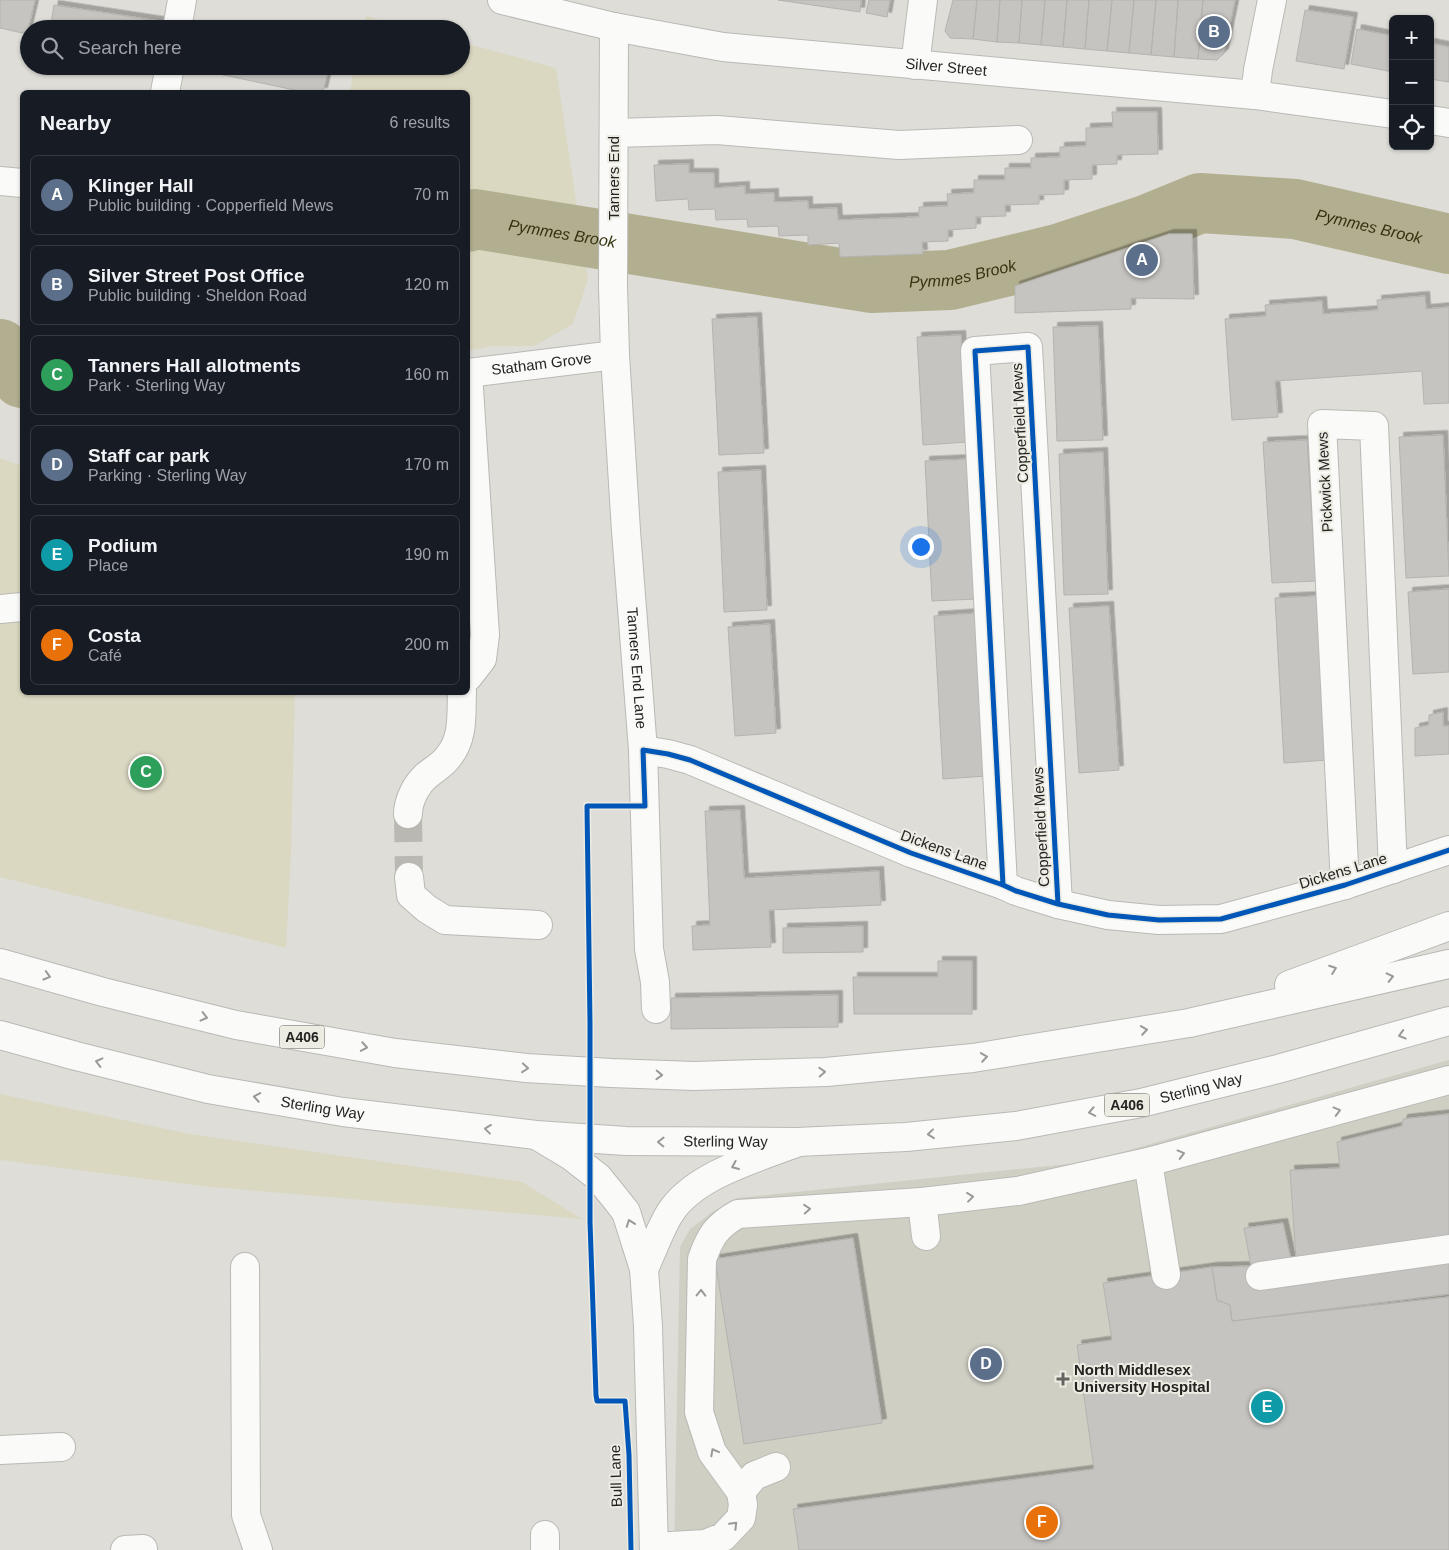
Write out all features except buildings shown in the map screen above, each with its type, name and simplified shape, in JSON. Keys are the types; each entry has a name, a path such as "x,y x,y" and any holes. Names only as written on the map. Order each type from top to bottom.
{"main road":[{"path":"179,20 182,0"},
{"name":"Silver Street","path":"502,0 572,8 614,27 723,47 1255,95 1389,113"},
{"path":"915,65 923,0"},
{"path":"1255,95 1272,0"},
{"name":"Tanners End","path":"614,27 613,269 615,341"},
{"path":"166,90 169,75"},
{"path":"1434,121 1449,123"},
{"path":"614,133 717,130 900,145 1018,140"},
{"path":"0,181 20,183"},
{"name":"Statham Grove","path":"470,373 615,341"},
{"name":"Tanners End Lane","path":"615,341 626,532 643,750 649,949 655,982 656,1009"},
{"name":"Copperfield Mews","path":"1004,885 975,351 1028,347 1058,904"},
{"path":"470,404 485,636 482,659 470,674"},
{"name":"Pickwick Mews","path":"1345,885 1322,424 1374,426 1393,869"},
{"path":"0,609 20,608"},
{"path":"408,814 408,806 413,795 425,777 439,768 450,755 458,738 461,727 462,695"},
{"name":"Dickens Lane","path":"643,750 690,760 911,853 1004,885 1016,892 1108,915 1159,920 1221,918 1345,885 1449,850"},
{"path":"409,877 411,895 427,909 445,920 538,925"},
{"name":"A406","path":"1189,1022 1449,926"},
{"name":"A406","path":"0,963 103,992 236,1025 395,1053 526,1068 694,1076 826,1072 973,1058 1189,1022 1449,964"},
{"name":"Sterling Way","path":"0,1035 208,1089 343,1112 536,1135 626,1141 797,1142 906,1137 1007,1127 1141,1103 1278,1070 1449,1021"},
{"path":"536,1135 571,1156 598,1177 626,1212 644,1269 648,1326 654,1549 706,1547 723,1537 741,1518 743,1505 742,1492 712,1452 699,1412 702,1259 710,1238 724,1222 738,1214 922,1202 1018,1191 1148,1162 1449,1080"},
{"path":"644,1269 670,1213 684,1197 708,1180 732,1167 797,1142"},
{"path":"1148,1162 1166,1275"},
{"path":"922,1202 926,1236"},
{"path":"1260,1276 1449,1249"},
{"path":"245,1267 246,1515 258,1550"},
{"path":"0,1450 61,1447"},
{"path":"742,1492 754,1476 776,1467"}],"shaded area":[{"path":"366,16 380,20 365,20"},
{"path":"470,44 556,68 588,280 573,324 534,346 492,346 470,351 470,90 350,90 353,75 470,75"},
{"path":"0,458 20,465 20,695 295,695 291,852 286,948 0,877"},
{"name":"North Middlesex University Hospital","path":"1449,1060 1449,1550 674,1550 680,1247 690,1229 711,1213 737,1198 1087,1162"},
{"path":"0,1094 190,1134 522,1182 582,1219 202,1186 0,1160"}],"waterway":[{"name":"Pymmes Brook","path":"470,221 475,219 871,283 950,280 1058,254 1146,225 1200,203 1295,209 1449,244"},
{"name":"Pymmes Brook","path":"0,349 20,375"}],"tunnel":[{"path":"408,814 409,877"}],"cycle path":[{"path":"1003,885 975,351 1028,347 1058,904"},
{"name":"Bull Lane","path":"631,1550 629,1455 625,1401 597,1401 596,1395 590,1222 587,806 645,806 643,750 690,760 911,853 1016,891 1058,904 1108,915 1159,920 1221,919 1345,885 1449,850"}],"place":[{"name":"Silver Street Post Office","path":"1214,32"},
{"name":"Klinger Hall","path":"1142,260"},
{"name":"Tanners Hall allotments","path":"146,772"},
{"name":"Staff car park","path":"986,1364"},
{"name":"North Middlesex University Hospital","path":"1063,1379"},
{"name":"Podium","path":"1267,1407"},
{"name":"Costa","path":"1042,1522"}]}
